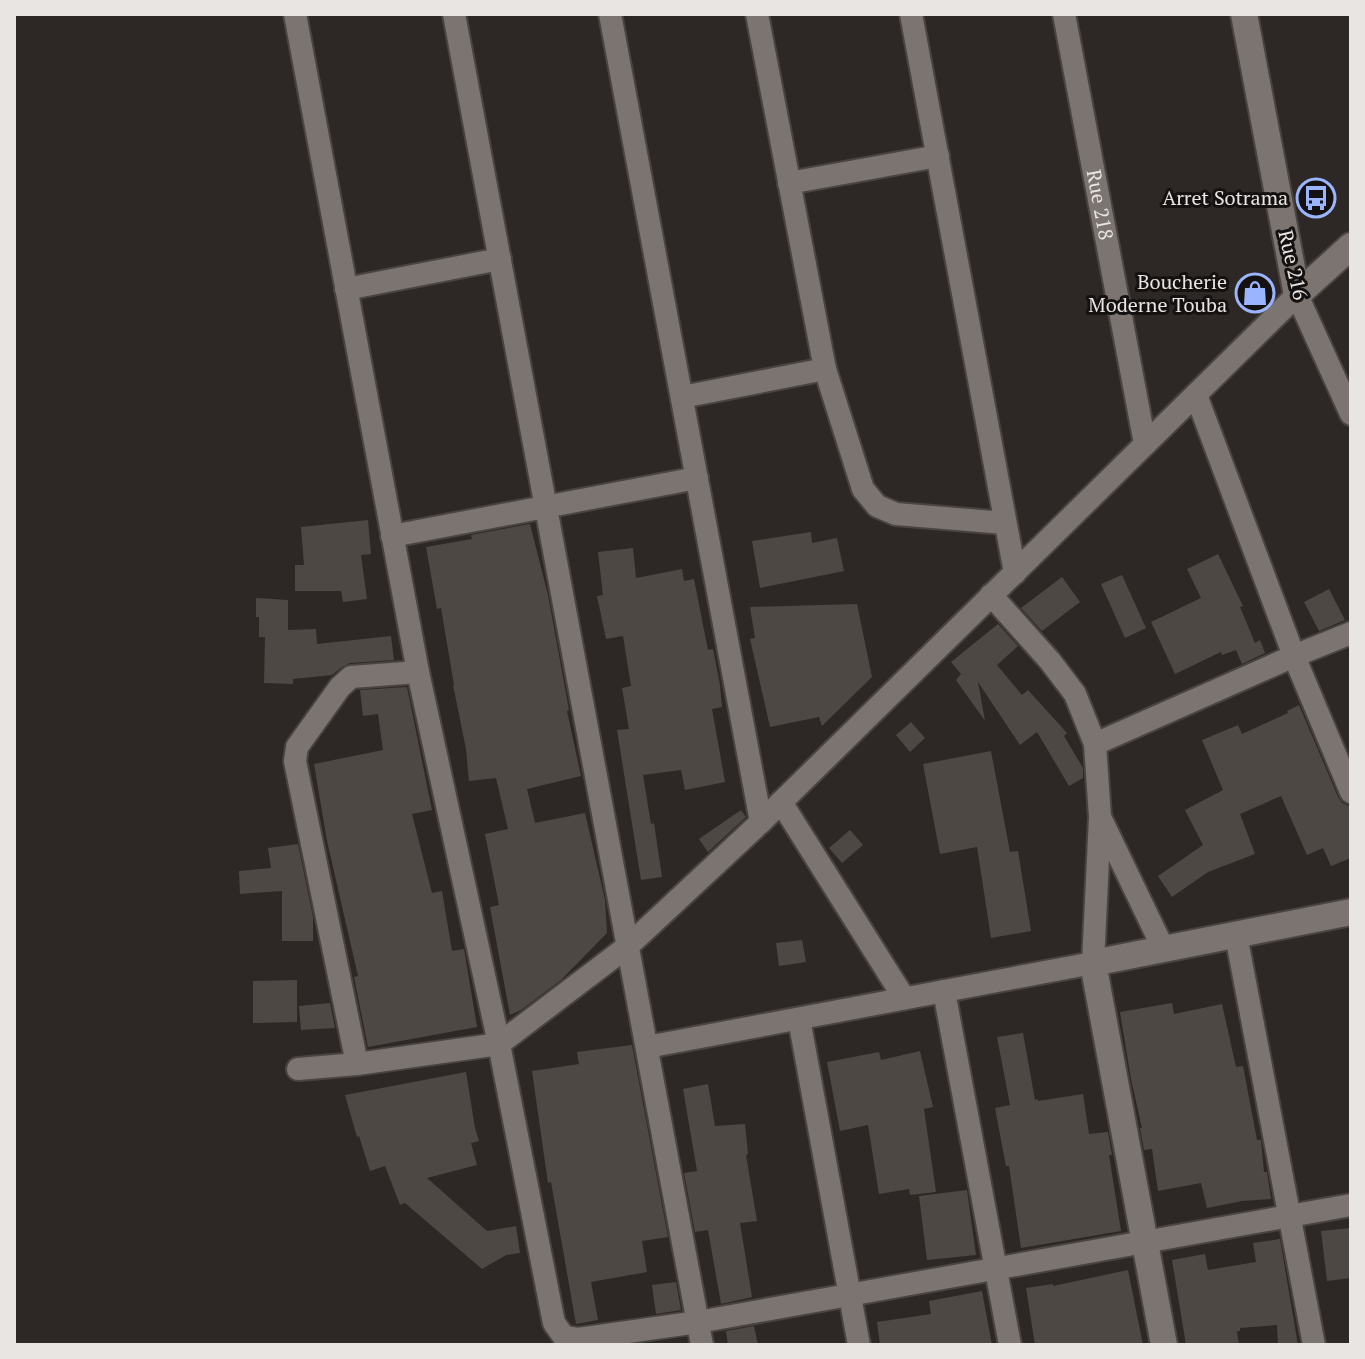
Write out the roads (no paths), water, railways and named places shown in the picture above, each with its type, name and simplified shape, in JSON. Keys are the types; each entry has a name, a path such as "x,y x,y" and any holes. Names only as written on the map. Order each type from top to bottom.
{"street":[{"path":"295,14 418,672 499,1044 554,1323 564,1337 578,1339 698,1322 1351,1205"},
{"path":"454,14 702,1345"},
{"path":"610,14 761,822"},
{"path":"757,14 825,369 863,489 877,506 896,514 1005,523"},
{"path":"911,14 1015,573"},
{"name":"Rue 218","path":"1064,14 1145,444"},
{"name":"Rue 216","path":"1244,14 1297,295 1351,414"},
{"path":"789,183 938,156"},
{"path":"298,1069 499,1044 628,946 761,822 1297,295 1351,246"},
{"path":"346,289 500,259"},
{"path":"682,397 825,369"},
{"path":"1196,395 1294,656 1351,792"},
{"path":"392,536 697,478"},
{"path":"991,595 1075,694 1095,744 1100,817 1093,963 1164,1345"},
{"path":"1095,744 1351,633"},
{"path":"357,1064 295,761 297,747 340,687 351,677 418,672"},
{"path":"781,802 904,998"},
{"path":"1100,817 1164,950"},
{"path":"647,1047 1351,912"},
{"path":"1236,935 1314,1345"},
{"path":"944,991 1010,1345"},
{"path":"799,1019 859,1345"}],"place":[{"name":"Arret Sotrama","path":"1316,198"},
{"name":"Boucherie Moderne Touba","path":"1255,293"}]}
